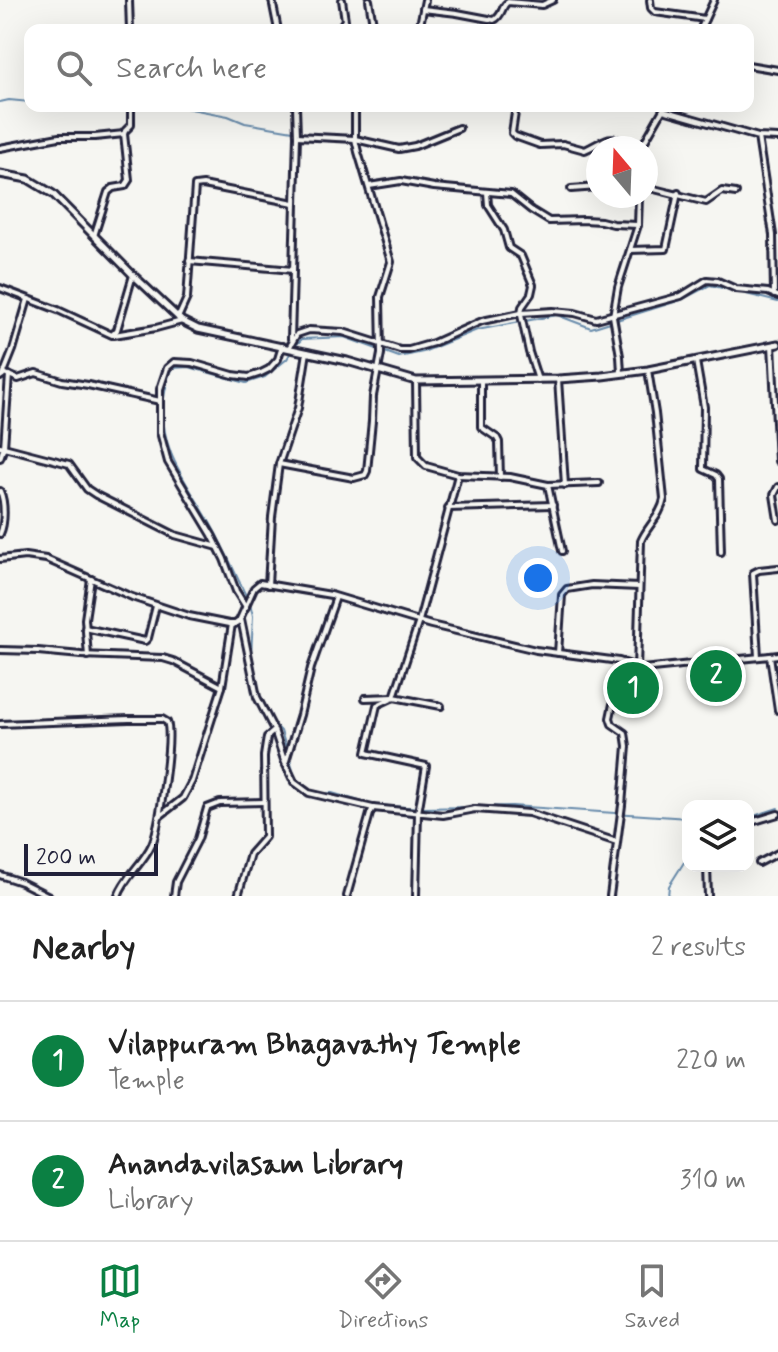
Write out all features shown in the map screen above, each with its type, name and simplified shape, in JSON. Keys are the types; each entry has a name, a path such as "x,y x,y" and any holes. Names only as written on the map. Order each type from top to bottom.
{"street":[{"path":"129,0 130,24"},
{"path":"272,0 277,24"},
{"path":"342,0 345,20 342,24"},
{"path":"369,0 373,24"},
{"path":"420,24 425,0"},
{"path":"423,9 494,20 501,15 508,2 542,5 553,0"},
{"path":"650,0 655,12 705,19"},
{"path":"703,24 714,0"},
{"path":"754,66 778,70"},
{"path":"94,236 107,194 129,181 124,134 131,125 131,112"},
{"path":"290,347 294,313 296,112"},
{"path":"279,464 354,478 365,475 373,396 381,354 380,297 391,262 355,139 355,112"},
{"path":"515,112 513,134 540,145 563,144 586,149"},
{"path":"648,136 662,112"},
{"path":"677,112 758,137 778,138"},
{"path":"297,136 355,139 399,149 459,128"},
{"path":"0,148 59,137 124,134"},
{"path":"245,606 218,547 168,462 160,432 160,389 171,364 192,363 249,377 269,369 290,347 297,334 309,330 343,332 400,350 418,348 482,321 521,314 553,311 596,319 614,315 681,296 707,280 776,296 773,235 758,137"},
{"path":"0,173 28,179 45,188 180,320 198,329 290,347 416,381 538,380 621,374 775,345 778,461"},
{"path":"369,186 401,181 511,194 549,221 638,225"},
{"path":"180,320 187,298 196,185 294,203"},
{"path":"571,189 586,188"},
{"path":"658,189 706,202 722,191 736,193"},
{"path":"487,192 488,205 504,230 509,248 521,256 533,285 521,314 538,380"},
{"path":"630,250 666,249 678,193"},
{"path":"621,374 614,315 618,287 638,225 639,208"},
{"path":"189,261 293,270"},
{"path":"114,335 133,275"},
{"path":"0,288 58,310 110,335 156,328 180,320"},
{"path":"0,458 4,375 28,299"},
{"path":"268,585 279,464 298,408 307,352"},
{"path":"696,361 704,407 703,469 719,479 721,552"},
{"path":"637,668 641,541 663,508 664,499 648,370"},
{"path":"4,375 21,379 36,373 160,401"},
{"path":"558,379 565,485"},
{"path":"481,380 481,427 499,442 500,477"},
{"path":"416,381 417,457 426,466 458,475 500,477 548,485 599,483"},
{"path":"2,446 69,464 87,489 96,495 175,535 218,547"},
{"path":"416,896 418,813 426,766 366,753 377,705 394,697 419,621 458,475"},
{"path":"548,485 562,551"},
{"path":"778,487 774,495 778,520"},
{"path":"0,491 3,524 0,534"},
{"path":"448,508 553,505"},
{"path":"0,559 25,556 46,559 156,606 232,624 238,622 259,583 336,596 419,621 536,650 622,662 637,668 778,655"},
{"path":"758,657 753,573 778,568"},
{"path":"88,656 85,608 91,579"},
{"path":"558,653 562,595 567,589 592,585 639,587"},
{"path":"285,763 311,668 336,596"},
{"path":"85,628 145,641 156,606"},
{"path":"241,617 257,697 274,730 294,782 309,793 373,808 418,813 443,815 475,809 529,813 617,842"},
{"path":"158,818 183,798 189,789 222,687 232,624"},
{"path":"0,650 163,658 222,687"},
{"path":"770,656 778,710"},
{"path":"610,896 627,740 610,718 622,662"},
{"path":"365,698 394,697 441,706"},
{"path":"0,724 165,720 170,729 152,844 118,896"},
{"path":"238,896 250,854 265,837 264,756 268,734 274,730"},
{"path":"174,896 176,882 198,839 207,808 220,803 264,802"},
{"path":"347,896 373,808"},
{"path":"754,821 778,814"},
{"path":"759,863 778,853"},
{"path":"707,872 708,896"},
{"path":"0,875 49,896"}],"waterway":[{"path":"0,102 24,101"},
{"path":"207,112 245,123 293,131"},
{"path":"295,346 302,339 344,337 399,357 423,352 477,330 557,315 591,328 681,300 710,285 778,302"},
{"path":"247,598 170,452 163,417 165,390 172,368 189,367 246,383 265,377 291,352"},
{"path":"250,603 253,616 251,657"},
{"path":"252,683 252,693 256,699"},
{"path":"274,724 281,731 296,780"},
{"path":"320,794 332,793 373,805 423,808 512,806 682,818"},
{"path":"754,816 778,808"},
{"path":"668,896 669,886 682,865"},
{"path":"13,877 51,896"}],"place":[{"name":"Anandavilasam Library","path":"716,676"},
{"name":"Vilappuram Bhagavathy Temple","path":"633,688"}]}
